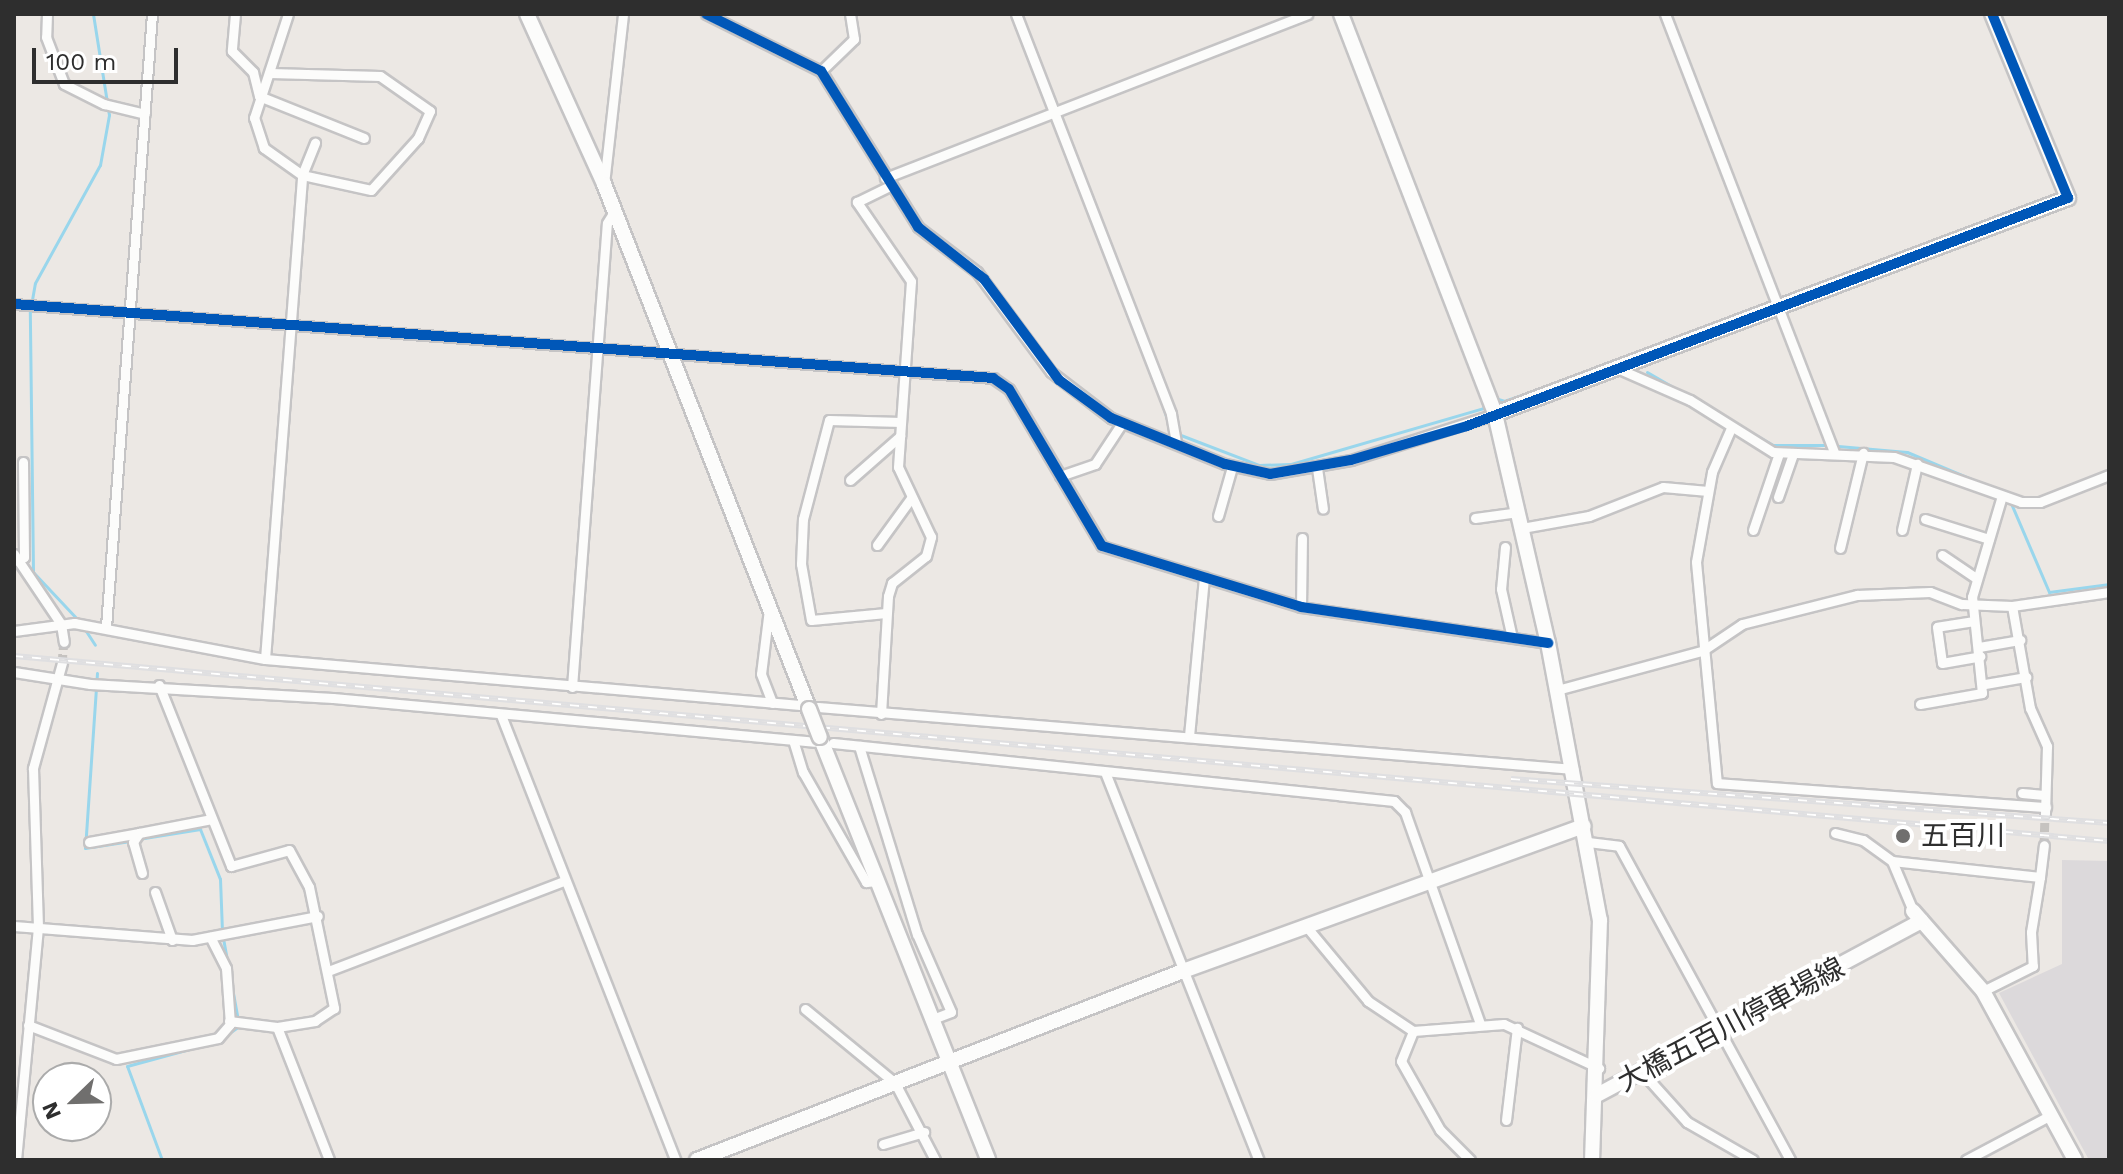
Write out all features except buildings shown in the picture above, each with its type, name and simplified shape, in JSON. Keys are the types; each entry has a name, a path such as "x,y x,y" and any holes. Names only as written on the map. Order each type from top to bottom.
{"street":[{"path":"47,14 46,37 64,84 109,105 145,114"},
{"path":"106,627 152,14"},
{"path":"235,14 232,51 253,72 259,96"},
{"path":"270,73 380,76 430,111 418,138 375,189 302,175 261,143 254,118 288,14"},
{"path":"527,14 604,184 988,1160"},
{"path":"604,184 623,14"},
{"path":"706,14 821,71 887,182 918,227 984,279 1051,372 1122,423 1232,467 1260,474 1317,468 1495,414 1779,311 2068,198 1992,14"},
{"path":"821,71 854,39 850,14"},
{"path":"1016,14 1174,422 1176,443"},
{"path":"881,714 886,613 892,583 930,545 898,467 911,281 857,202 887,182 1053,113 1307,14"},
{"path":"1341,14 1495,414 1522,528 1588,842 1600,920 1597,1095"},
{"path":"1665,14 1834,452"},
{"path":"259,96 364,138"},
{"path":"265,659 302,175 315,142"},
{"path":"572,687 607,223 614,212"},
{"path":"14,304 905,371 1002,382 1102,546 1301,607 1548,643"},
{"path":"1619,369 1690,400 1731,428 1779,453 1863,453 1917,464 2021,502 2040,502 2109,475"},
{"path":"886,613 811,620 801,564 803,519 829,420 901,422"},
{"path":"1060,476 1095,464 1122,423"},
{"path":"1731,428 1708,491 1696,562 1702,651 1717,783 2046,810 2047,746 2032,715 2012,606"},
{"path":"850,480 900,436"},
{"path":"1753,530 1779,453"},
{"path":"1840,548 1863,453"},
{"path":"1778,497 1793,454"},
{"path":"23,462 24,557 16,558 61,624 64,642"},
{"path":"1902,530 1917,464"},
{"path":"1218,516 1232,467"},
{"path":"1317,468 1323,509"},
{"path":"1522,528 1589,516 1663,487 1708,491"},
{"path":"1920,704 1982,693 1985,684 1972,604 1976,578 2004,497"},
{"path":"877,545 911,498"},
{"path":"1475,518 1518,512"},
{"path":"1925,519 1989,539"},
{"path":"1301,607 1302,538"},
{"path":"1505,547 1501,589 1512,638"},
{"path":"1942,555 1976,578"},
{"path":"1189,736 1204,577"},
{"path":"1557,690 1702,651 1742,624 1857,595 1930,592 1972,604 2012,606 2109,592"},
{"path":"769,606 761,674 772,703"},
{"path":"1974,621 1937,627 1942,663 2020,640"},
{"path":"14,631 74,623 106,627 149,642 265,659 881,714 1189,736 1573,769"},
{"path":"16,1160 18,1096 38,927 33,768 62,663"},
{"path":"14,672 90,684 159,685 822,741 1394,801 1405,812 1480,1024"},
{"path":"1985,684 2026,677"},
{"path":"159,685 234,868 284,849 295,854 318,916 328,971 331,1011 315,1021 277,1027 229,1021"},
{"path":"501,715 675,1160"},
{"path":"793,740 803,772 866,882 878,881"},
{"path":"859,746 917,934 951,1012 933,1019"},
{"path":"1105,772 1259,1160"},
{"path":"2022,793 2044,795"},
{"path":"89,842 212,819"},
{"path":"697,1160 1305,925 1584,826"},
{"path":"139,833 133,842 142,873"},
{"path":"1835,833 1863,840 1892,861 1917,916 1983,991 2075,1160"},
{"path":"1588,842 1619,846 1790,1160"},
{"path":"1983,991 2033,966 2031,932 2044,845"},
{"path":"1892,861 2040,877"},
{"path":"328,971 564,881"},
{"path":"155,892 172,940"},
{"path":"14,926 172,940 218,936 318,916"},
{"name":"大橋五百川停車場線","path":"1592,1160 1597,1095 1721,1032 1917,916"},
{"path":"1305,925 1368,1001 1413,1031 1480,1024 1517,1028 1599,1068"},
{"path":"28,1025 97,1054 129,1059 218,1038 229,1021 226,968 218,936"},
{"path":"805,1009 895,1083 924,1132 935,1160"},
{"path":"277,1027 329,1160"},
{"path":"1506,1120 1517,1028"},
{"path":"1413,1031 1401,1061 1440,1130 1470,1160"},
{"path":"1643,1073 1687,1122 1753,1160"},
{"path":"1966,1160 2051,1115"},
{"path":"883,1144 924,1132"}],"shaded area":[{"path":"2062,860 2109,861 2109,1160 2089,1160 1999,993 2062,964"}],"waterway":[{"path":"80,622 33,572 30,311 35,283 100,165 109,115 93,14"},
{"path":"1495,398 1504,401 1620,361"},
{"path":"1647,372 1773,445 1826,445"},
{"path":"1178,434 1259,465 1291,464 1484,408 1482,401"},
{"path":"1162,403 1167,419"},
{"path":"1838,446 1907,452 2007,494"},
{"path":"2010,501 2049,592 2109,584"},
{"path":"84,628 95,645"},
{"path":"97,673 85,848 131,841"},
{"path":"138,839 200,829 220,879 222,930"},
{"path":"215,1043 239,1026 223,938"},
{"path":"162,1160 127,1066 200,1046"}],"tunnel":[{"path":"62,663 64,642"},
{"path":"2044,845 2045,814"}],"railway":[{"path":"14,656 2109,841"},
{"path":"1511,779 2109,823"}],"cycle path":[{"path":"706,14 821,71 918,227 984,279 1059,380 1111,418 1225,464 1270,474 1351,460 1467,426 2068,198 1992,14"},
{"path":"14,304 993,378 1009,389 1102,546 1301,607 1548,643"}],"place":[{"name":"五百川","path":"1903,836"}]}
